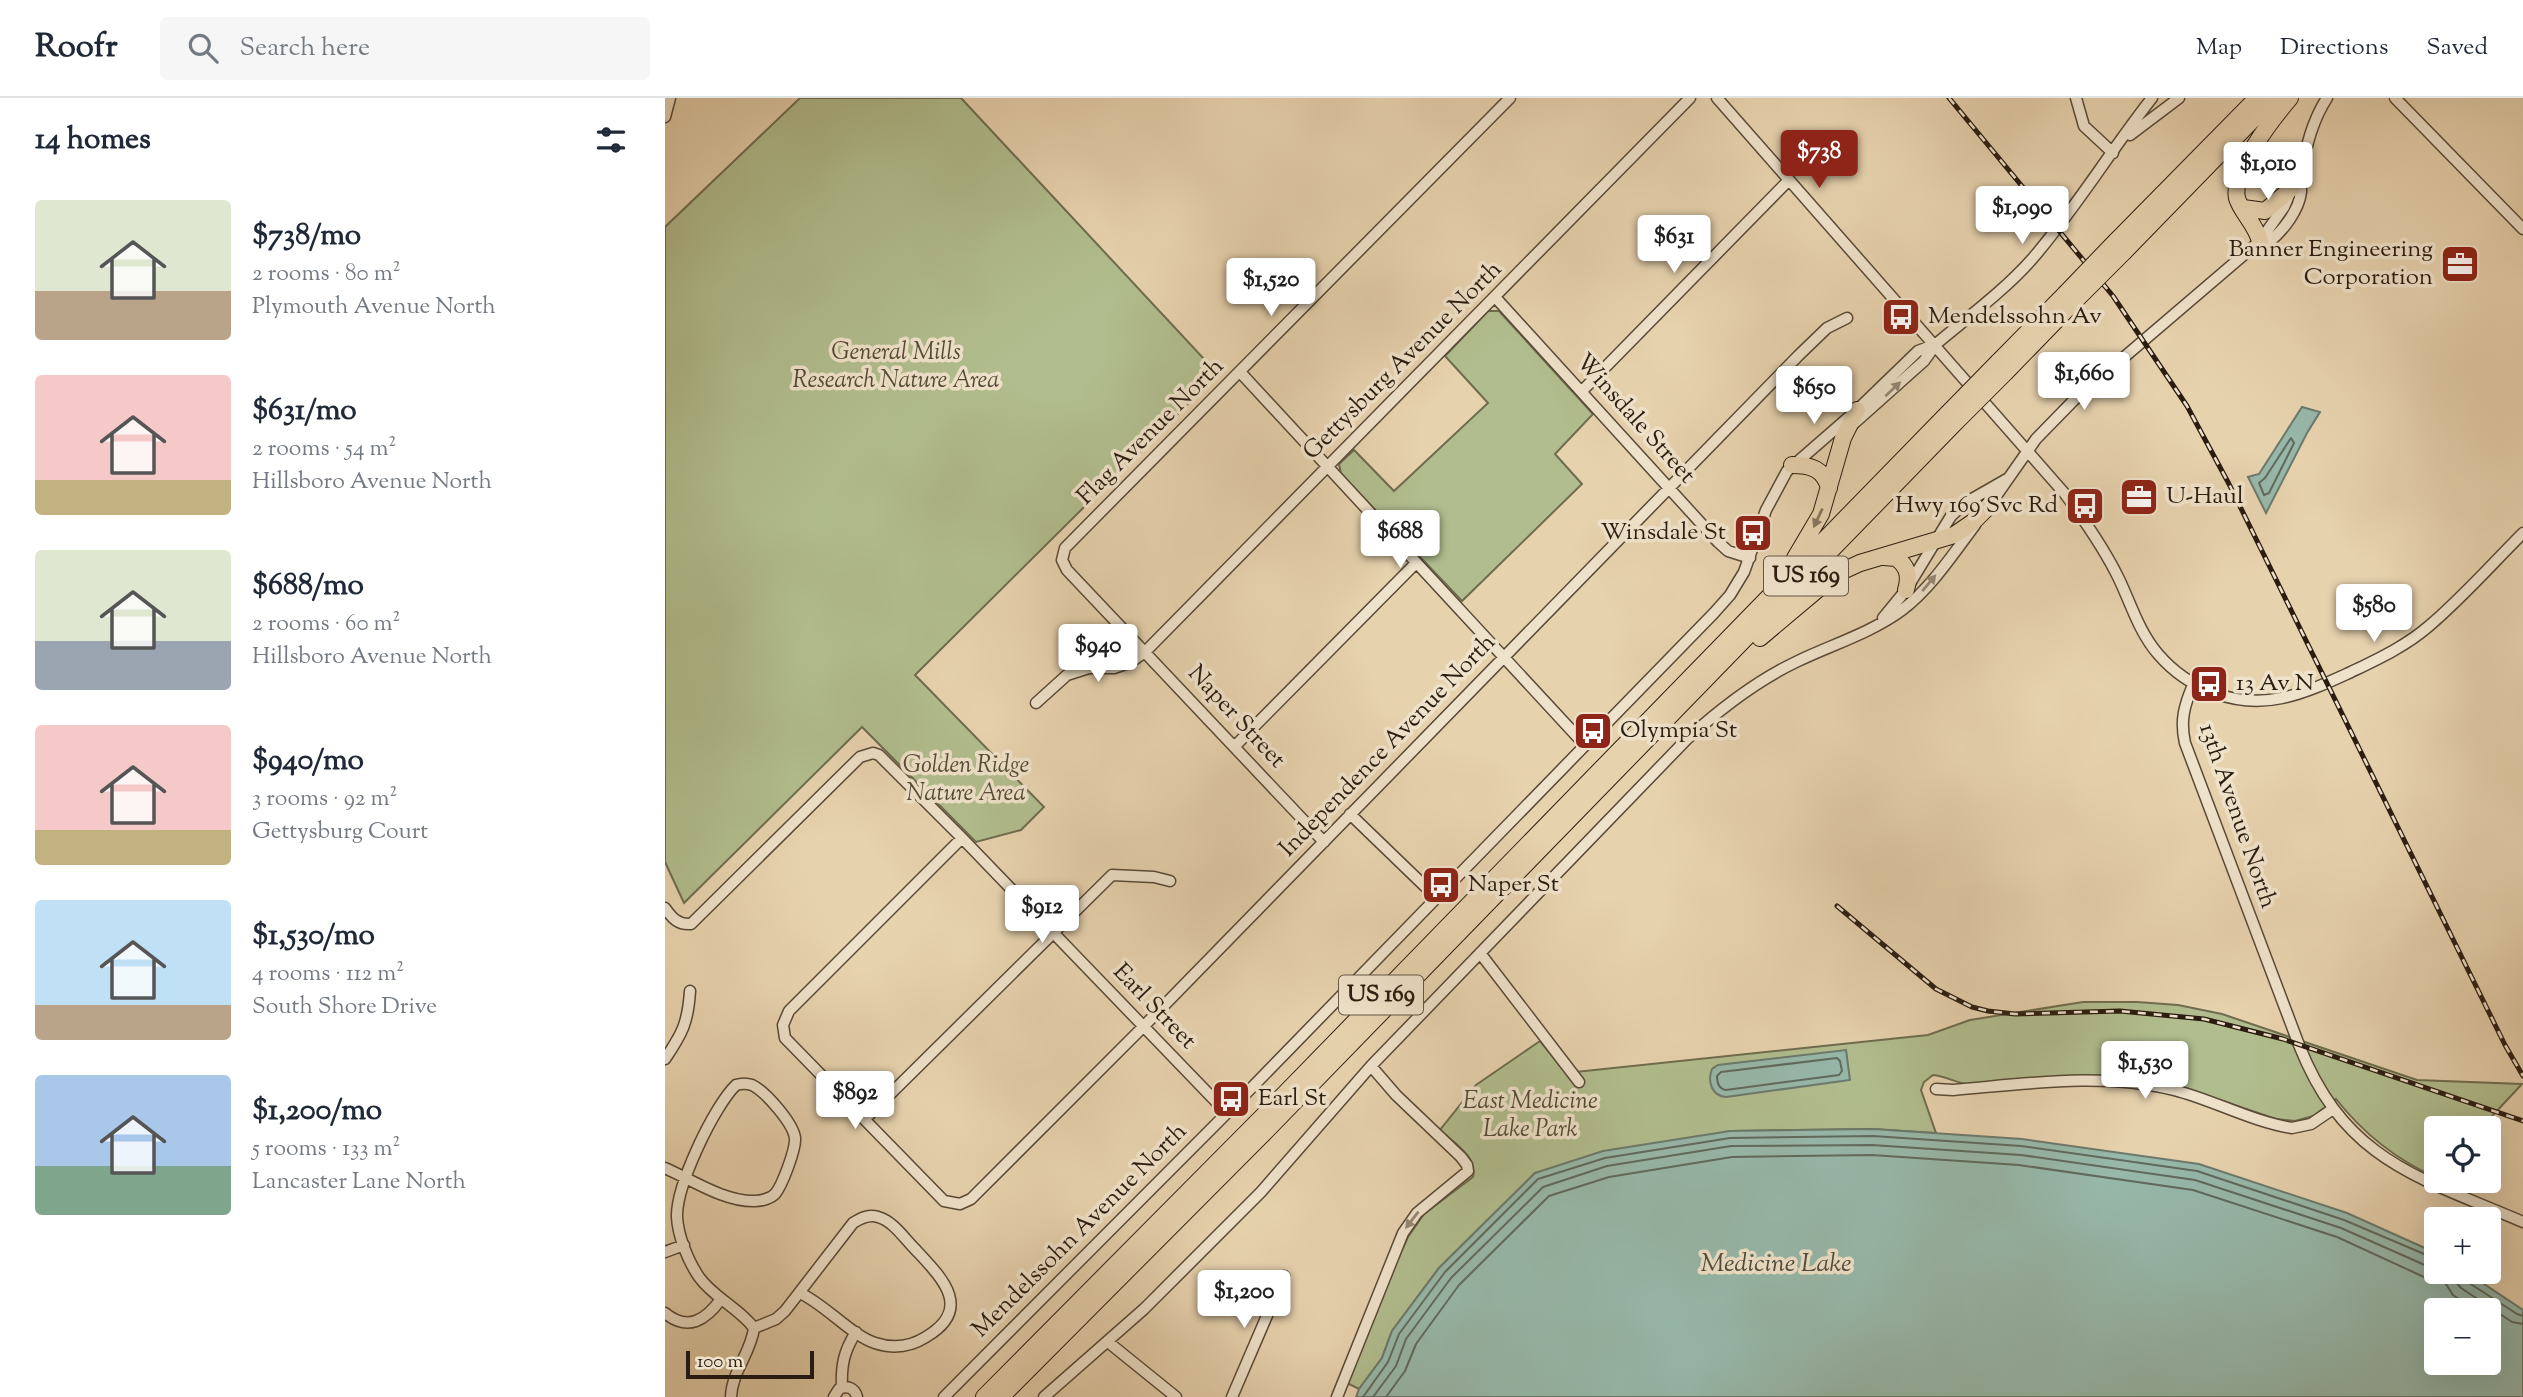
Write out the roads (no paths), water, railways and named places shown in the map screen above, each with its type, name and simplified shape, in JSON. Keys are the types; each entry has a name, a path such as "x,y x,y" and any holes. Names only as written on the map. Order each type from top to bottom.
{"highway":[{"name":"US 169","path":"984,1397 1272,1108 1707,660 2069,299 2257,98"},
{"name":"US 169","path":"2120,246 2274,98"},
{"path":"2260,241 2255,225 2242,208 2237,195 2239,177 2263,134 2290,98"},
{"path":"2242,208 2265,211 2296,184"},
{"path":"1707,660 1805,544 1821,514 1846,430 1857,410"},
{"name":"US 169","path":"1001,1397 1248,1150 1656,730 1952,417"},
{"path":"1792,465 1805,465 1818,470 1827,479 1829,488"},
{"path":"1656,730 1822,584 1846,569 1935,542 1963,530 1990,505"},
{"path":"1878,558 1890,557 1901,561 1908,574 1906,590"}],"street":[{"path":"665,117 670,98"},
{"name":"Flag Avenue North","path":"1062,560 1065,548 1510,98"},
{"name":"Gettysburg Avenue North","path":"1036,704 1067,675 1089,668 1114,668 1131,662 1145,652 1690,98"},
{"path":"1717,98 2065,494 2103,548 2146,638 2157,653 2193,685 2238,699 2270,700 2301,693 2381,658 2429,627 2523,533"},
{"path":"2076,98 2084,126 2113,153"},
{"name":"Mendelssohn Avenue North","path":"1792,465 1846,430 1924,361 1935,344 2030,262 2152,98"},
{"name":"Mendelssohn Avenue North","path":"2113,153 2139,127 2179,98"},
{"path":"1048,1396 1108,1342 1261,1192 1371,1066 1688,739 1743,693 1793,663 1876,625 1900,611 1924,589 1990,505 2036,439 2074,400 2260,241 2269,242 2286,224 2301,193 2296,184 2315,120 2327,98"},
{"path":"2395,98 2523,229"},
{"path":"1581,391 1789,180"},
{"name":"Winsdale Street","path":"1495,298 1718,542 1728,551 1750,558"},
{"name":"Independence Avenue North","path":"865,1119 944,1201 960,1204 971,1199 1143,1027 1799,355 1828,328 1847,318"},
{"name":"Mendelssohn Avenue North","path":"944,1397 1227,1113 1730,595 1750,558 1772,494 1792,465 1857,410 1918,351 1935,344"},
{"path":"1240,372 1585,745"},
{"path":"1876,625 1906,590 1951,516 1965,503 2008,479"},
{"name":"Naper Street","path":"1062,560 1067,570 1324,842"},
{"path":"1235,746 1416,563"},
{"name":"13th Avenue North","path":"2193,685 2181,721 2185,743 2312,1076 2333,1109 2358,1138 2378,1155 2400,1168 2523,1222"},
{"name":"Earl Street","path":"665,908 674,920 683,925 691,925 860,757 873,753 883,759 962,838 1227,1113"},
{"path":"1350,814 1437,898"},
{"path":"962,838 789,1011 782,1025 785,1038 865,1119 1112,875 1154,877 1170,881"},
{"path":"1480,953 1579,1082"},
{"path":"665,1059 685,1029 689,1016 690,991"},
{"path":"1337,1397 1403,1233 1417,1213 1468,1171 1461,1157 1396,1095 1371,1066"},
{"path":"1936,1089 2091,1081 2133,1084 2172,1089 2292,1128 2311,1124 2333,1109"},
{"path":"665,1168 685,1177 743,1200 758,1201 768,1198 779,1188 795,1147 792,1127 755,1087 743,1083 731,1090 710,1123 685,1177 677,1206 677,1218 684,1245 701,1280 745,1317 754,1328 752,1343 738,1367 731,1397"},
{"path":"754,1328 776,1319 800,1293 853,1223 866,1216 889,1222 945,1282 951,1304 940,1327 916,1343 904,1346 882,1345 856,1332 826,1308 800,1293"},
{"path":"665,1252 684,1245"},
{"path":"1232,1397 1284,1276"},
{"path":"665,1313 674,1321 695,1321 707,1315 721,1299"},
{"path":"842,1387 841,1365 844,1352 856,1332"},
{"path":"1108,1342 1176,1397"},
{"path":"834,1397 836,1391 842,1387 853,1390 857,1397"}],"water":[{"path":"2302,407 2320,412 2266,513 2248,477 2259,474"},
{"path":"1846,1050 1850,1080 1726,1097 1717,1094 1711,1083 1712,1069 1718,1065"},
{"name":"Medicine Lake","path":"1873,1129 2022,1139 2199,1164 2347,1213 2424,1248 2424,1284 2484,1284 2523,1310 2523,1397 1356,1397 1382,1358 1392,1331 1439,1268 1535,1173 1603,1151 1730,1131"}],"railway":[{"path":"1949,98 2113,296 2187,406 2229,484 2505,1045 2523,1076"},
{"path":"1837,906 1936,989 1972,1007 2015,1014 2120,1011 2204,1019 2283,1039 2523,1121"}],"place":[{"name":"Banner Engineering Corporation","path":"2460,264"},
{"name":"Mendelssohn Av","path":"1901,317"},
{"name":"U-Haul","path":"2139,497"},
{"name":"Hwy 169 Svc Rd","path":"2085,506"},
{"name":"Winsdale St","path":"1753,533"},
{"name":"13 Av N","path":"2209,684"},
{"name":"Olympia St","path":"1593,731"},
{"name":"Naper St","path":"1441,885"},
{"name":"Earl St","path":"1231,1099"}],"park label":[{"name":"General Mills Research Nature Area","path":"896,367"},
{"name":"Golden Ridge Nature Area","path":"966,780"},
{"name":"East Medicine Lake Park","path":"1530,1116"}]}
